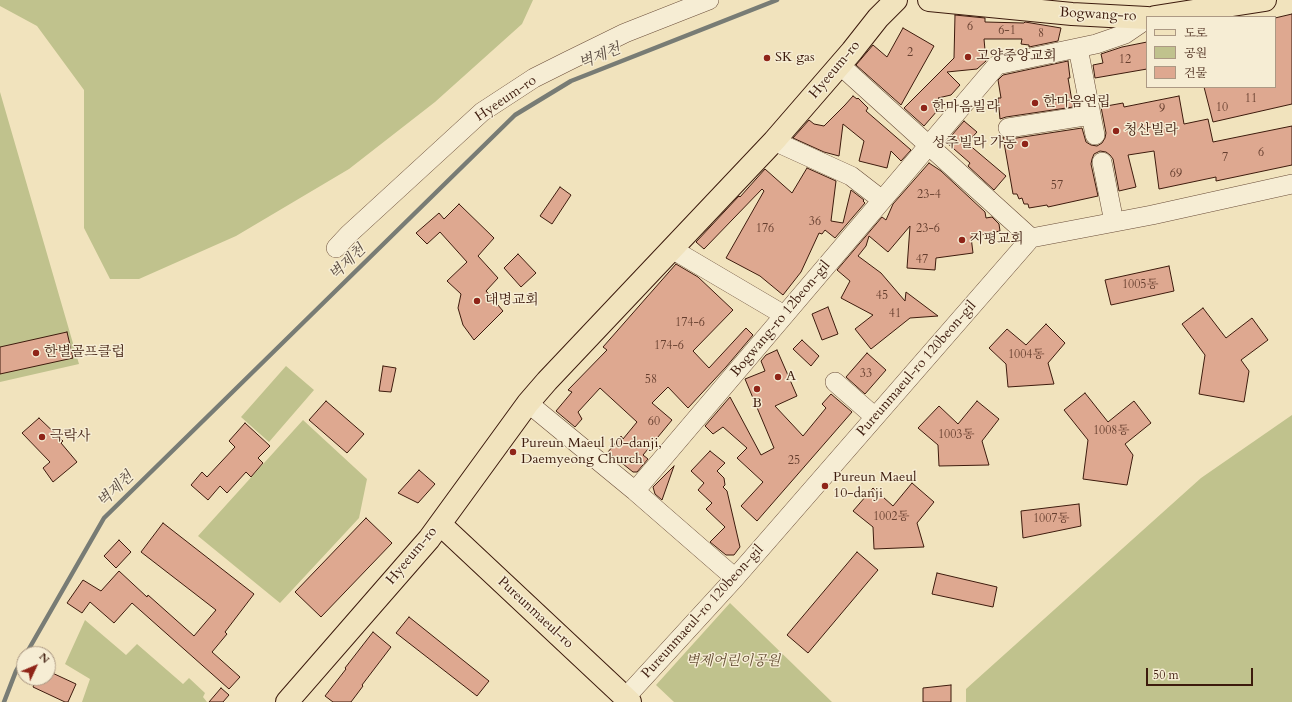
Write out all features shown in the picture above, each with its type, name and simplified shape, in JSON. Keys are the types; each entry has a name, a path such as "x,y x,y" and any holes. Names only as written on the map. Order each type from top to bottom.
{"main road":[{"name":"Hyeeum-ro","path":"287,702 429,539 528,403 547,381 774,141 840,65 878,18 896,0"},
{"name":"Bogwang-ro","path":"929,0 1064,7 1146,18"},
{"name":"Bogwang-ro","path":"1161,16 1265,0"},
{"name":"Pureunmaeul-ro","path":"440,524 628,700"}],"street":[{"name":"Hyeeum-ro","path":"336,248 349,234 482,112 534,78 568,60 625,33 709,0"},
{"name":"Bogwang-ro 12beon-gil","path":"635,491 997,65 1096,44 1125,34 1146,19"},
{"path":"1078,48 1095,135"},
{"path":"840,65 1031,238 1292,184"},
{"path":"1008,128 1091,115"},
{"path":"774,141 851,176 882,200"},
{"path":"1102,162 1114,222"},
{"name":"Pureunmaeul-ro 120beon-gil","path":"628,700 1031,238"},
{"path":"672,249 784,315"},
{"path":"835,382 875,418"},
{"path":"528,403 635,491 735,578"}],"green space":[{"path":"0,0 533,0 522,24 435,102 349,169 236,236 139,279 110,279 84,228 84,90 37,26 0,6"},
{"path":"0,92 79,364 0,382"},
{"path":"286,366 314,390 269,442 241,417"},
{"path":"1292,415 1292,702 966,702 966,689 1201,478"},
{"path":"303,420 367,479 359,518 280,603 198,536"},
{"name":"벽제어린이공원","path":"730,603 832,702 674,702 656,685"},
{"path":"85,620 126,655 137,644 183,684 189,678 205,693 203,697 207,702 82,702 90,679 65,664"}],"building":[{"path":"1292,14 1292,104 1213,122 1204,88 1276,88 1276,18"},
{"path":"955,15 985,18 985,22 1025,22 1061,28 1058,41 1029,47 1029,45 1021,44 1022,39 984,39 986,61 977,69 947,72 960,85 951,95 938,98 944,103 924,126 904,108 954,58"},
{"path":"903,28 934,46 901,105 856,65 873,45 887,57"},
{"path":"1146,42 1146,69 1095,78 1093,65 1103,63 1101,54 1122,47"},
{"path":"1068,61 1070,78 1068,78 1073,107 1000,119 998,98 1001,98 998,80 1003,75"},
{"path":"853,96 857,99 858,98 868,108 866,111 911,150 901,161 891,151 887,168 859,161 864,141 843,124 839,156 824,152 793,138 809,120 814,124 824,126"},
{"path":"1179,96 1184,124 1208,119 1213,142 1292,126 1292,165 1216,181 1216,177 1159,189 1154,151 1128,155 1136,187 1119,191 1113,159 1106,152 1100,151 1094,154 1091,164 1098,196 1048,207 1047,205 1029,208 1028,204 1024,204 1022,198 1019,199 1017,194 1013,194 1003,137 1010,139 1082,128 1086,142 1097,146 1102,143 1106,133 1101,107 1123,103 1124,107"},
{"path":"964,121 977,132 967,143 1006,176 994,190 968,166 970,163 946,142"},
{"path":"929,163 941,171 985,212 986,218 992,217 999,224 1000,231 971,237 973,253 936,258 935,270 907,268 910,226 888,252 869,236 866,246 858,256 881,273 905,301 906,292 938,316 910,318 871,349 855,329 873,315 841,298 850,281 837,270 882,217 886,220 893,204"},
{"path":"807,168 836,181 831,221 843,223 851,190 864,200 863,201 865,203 835,238 825,230 822,234 819,233 801,272 783,295 760,276 726,258 764,191 762,189 704,249 696,242 765,169 792,193"},
{"path":"560,187 571,195 552,224 540,216"},
{"path":"459,204 494,238 478,256 498,278 486,291 503,311 474,340 463,325 458,308 461,294 447,281 467,262 440,232 427,244 416,233 439,213 444,219"},
{"path":"518,254 536,273 521,287 504,268"},
{"path":"676,264 698,277 733,310 693,351 709,368 746,328 753,335 688,408 668,387 652,403 672,420 643,455 648,459 637,472 633,472 608,452 621,436 623,439 637,422 600,388 578,412 582,419 575,427 556,411 572,392 568,390 607,350 603,347"},
{"path":"1169,266 1174,291 1111,305 1105,280"},
{"path":"828,307 838,334 822,340 812,314"},
{"path":"1203,308 1226,338 1252,318 1268,340 1241,360 1249,371 1244,402 1199,394 1205,355 1182,324"},
{"path":"1046,324 1065,343 1048,363 1054,384 1008,387 1006,364 989,348 1007,329 1026,345"},
{"name":"한별골프클럽","path":"67,332 73,358 0,374 0,347"},
{"path":"802,340 819,356 811,366 793,349"},
{"path":"777,350 797,396 775,406 803,436 826,408 822,404 831,394 852,412 757,521 741,506 763,482 737,458 747,448 723,427 713,434 705,426 730,397 761,455 774,448 745,379 765,371 761,361 766,355"},
{"path":"867,353 886,370 865,394 846,377"},
{"path":"383,366 396,368 391,392 379,391"},
{"path":"1085,393 1108,422 1134,401 1151,423 1125,444 1133,455 1127,485 1083,479 1088,440 1064,410"},
{"path":"326,401 364,434 347,453 309,420"},
{"path":"977,401 999,419 982,441 989,465 939,466 938,445 918,428 939,406 958,424"},
{"path":"39,418 63,441 61,443 77,462 53,482 43,468 50,462 22,433"},
{"path":"245,423 270,446 258,458 263,463 251,477 246,472 227,493 220,486 208,500 191,485 202,472 207,477 235,447 229,441"},
{"path":"710,451 725,463 717,471 724,478 725,485 723,487 727,491 740,547 734,555 726,555 710,542 725,527 706,509 712,503 698,490 704,483 691,471"},
{"path":"674,466 662,500 655,494 653,487"},
{"path":"419,470 435,484 418,503 398,493"},
{"path":"912,483 934,502 917,523 924,547 874,549 873,527 853,511 873,488 893,506"},
{"path":"1079,504 1081,526 1023,538 1021,511"},
{"path":"366,518 392,543 321,617 295,592"},
{"path":"163,523 254,594 225,632 227,634 212,652 240,677 229,689 132,603 114,623 90,602 82,613 67,603 83,580 101,591 119,571 147,597 148,595 194,636 216,610 141,552"},
{"path":"119,540 131,552 116,568 104,556"},
{"path":"857,552 878,570 808,653 787,635"},
{"path":"937,573 997,587 993,607 932,594"},
{"path":"409,617 489,681 477,696 396,633"},
{"path":"373,632 391,647 351,702 333,702 325,696"},
{"path":"56,675 76,684 68,702 33,687 56,686"},
{"path":"951,685 951,702 923,702 923,688"},
{"path":"221,688 229,695 223,702 209,702"}],"waterway":[{"name":"벽제천","path":"31,646 104,518 515,115 571,81 777,0"},
{"name":"벽제천","path":"4,702 16,671"}],"place":[{"name":"고양중앙교회","path":"968,57"},
{"name":"SK gas","path":"767,58"},
{"name":"한마음연립","path":"1035,103"},
{"name":"한마음빌라","path":"924,108"},
{"name":"청산빌라","path":"1116,131"},
{"name":"성주빌라 가동","path":"1025,144"},
{"name":"지평교회","path":"962,240"},
{"name":"대명교회","path":"477,301"},
{"name":"한별골프클럽","path":"36,353"},
{"name":"A","path":"778,377"},
{"name":"B","path":"757,389"},
{"name":"극락사","path":"42,437"},
{"name":"Pureun Maeul 10-danji, Daemyeong Church","path":"513,452"},
{"name":"Pureun Maeul 10-danji","path":"825,486"}]}
